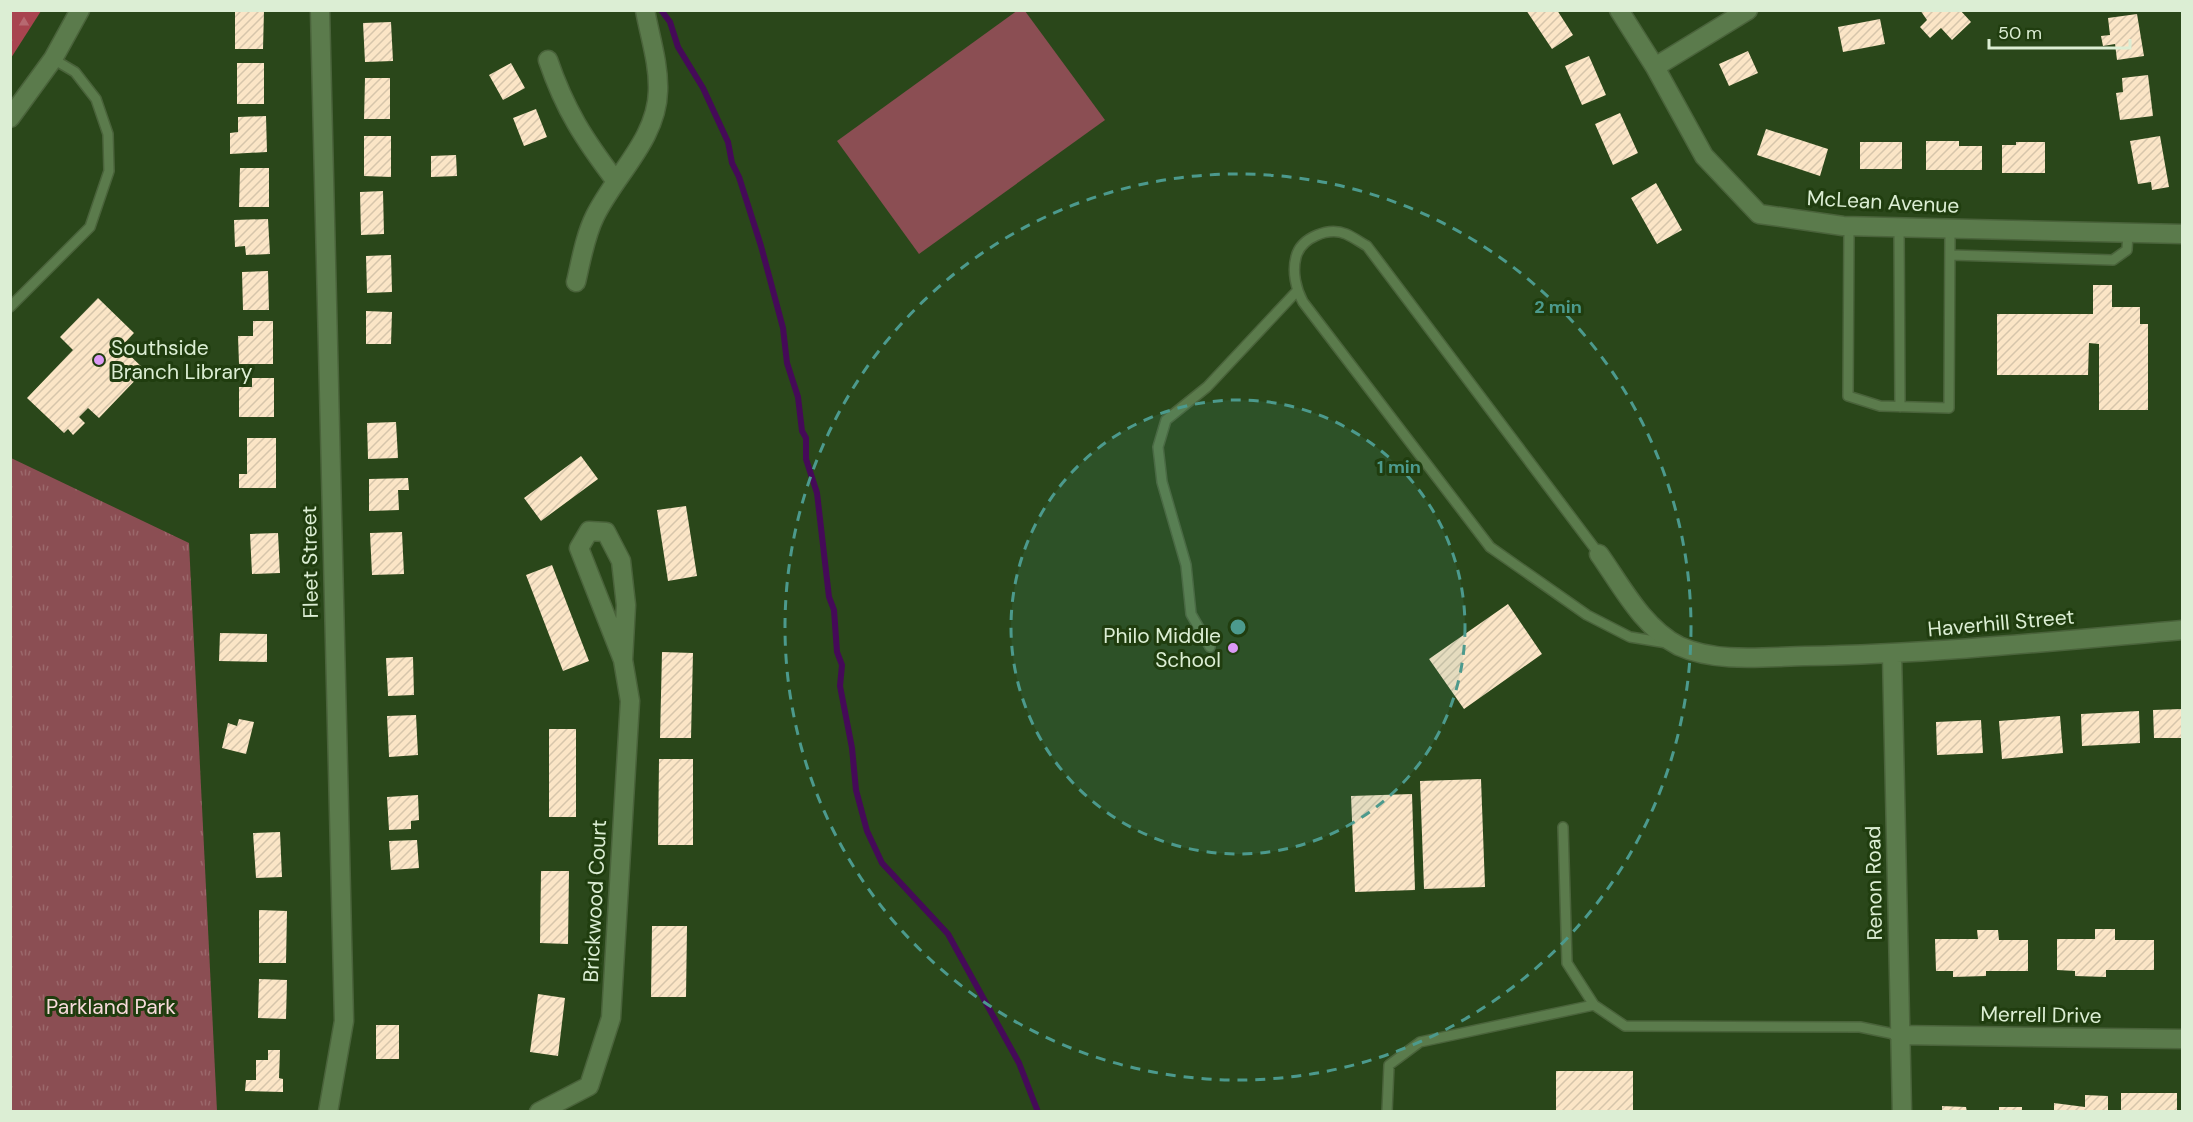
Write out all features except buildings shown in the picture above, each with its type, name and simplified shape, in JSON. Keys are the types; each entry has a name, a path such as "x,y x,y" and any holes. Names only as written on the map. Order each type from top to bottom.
{"street":[{"path":"10,118 53,59 81,10"},
{"name":"Fleet Street","path":"320,10 344,1021 328,1112"},
{"path":"576,282 594,218 654,119 657,102 657,67 645,10"},
{"name":"McLean Avenue","path":"1619,10 1655,67 1704,156 1759,214 1849,227 2182,234"},
{"path":"1655,67 1748,10"},
{"path":"548,60 561,100 589,145 615,180"},
{"name":"Brickwood Court","path":"539,1112 589,1086 611,1018 630,701 623,660 579,548 590,531 606,532 621,561 626,605 623,660"},
{"path":"1599,554 1645,618 1677,645"},
{"name":"Haverhill Street","path":"1677,645 1711,655 1892,654 2182,630"},
{"name":"Renon Road","path":"1892,654 1902,1112"},
{"name":"Merrell Drive","path":"1899,1035 2182,1039"}],"lane":[{"path":"10,307 90,227 109,171 108,134 96,99 75,72 53,59"},
{"path":"1849,227 1848,396 1880,406 1949,408 1950,229"},
{"path":"1899,228 1900,407"},
{"path":"1950,255 2113,260 2127,250 2128,232"},
{"path":"1599,554 1367,246 1345,233 1320,233 1307,242 1296,255 1297,291 1303,302 1490,547 1587,615 1630,636 1677,645"},
{"path":"1210,647 1191,614 1186,565 1162,482 1158,447 1166,420 1207,387 1297,291"},
{"path":"1563,827 1567,963 1594,1005 1625,1026 1860,1027 1899,1035"},
{"path":"1387,1112 1389,1065 1420,1042 1594,1005"}],"green space":[{"path":"1018,10 1025,11 1105,120 919,254 837,141"},
{"path":"10,11 41,11 11,58"},
{"name":"Parkland Park","path":"11,458 189,543 217,1111 11,1111"}],"waterway":[{"path":"661,10 670,22 678,47 703,88 728,142 732,163 739,177 761,246 783,328 787,363 798,397 802,431 806,438 806,459 817,493 829,597 834,610 837,652 842,665 840,686 852,748 856,790 867,831 882,863 948,934 1019,1063 1038,1112"}],"place":[{"name":"Southside Branch Library","path":"99,360"},
{"name":"Philo Middle School","path":"1233,648"}]}
